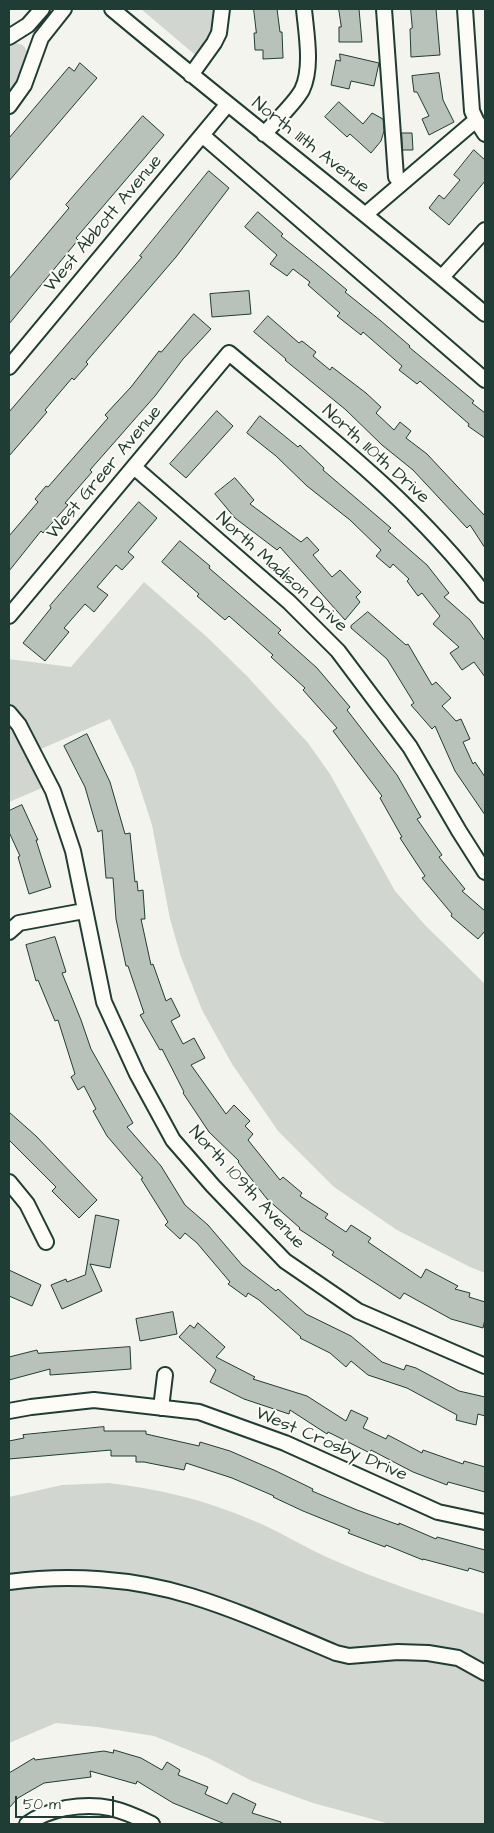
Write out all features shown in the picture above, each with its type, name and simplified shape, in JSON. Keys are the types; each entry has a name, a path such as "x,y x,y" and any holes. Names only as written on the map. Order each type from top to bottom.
{"street":[{"path":"9,37 28,25 42,9"},
{"path":"9,106 24,85 41,38 64,9"},
{"name":"North 111th Avenue","path":"112,9 227,105 366,214 485,314"},
{"path":"191,75 219,33 222,9"},
{"path":"264,134 302,92 308,74 304,9"},
{"path":"384,9 396,177 401,183"},
{"path":"465,9 469,95 476,120 485,134"},
{"name":"West Abbott Avenue","path":"9,367 227,105"},
{"path":"366,214 476,120"},
{"path":"202,135 485,380"},
{"path":"442,277 485,230"},
{"name":"West Greer Avenue","path":"9,616 229,353"},
{"name":"North 110th Drive","path":"229,353 364,467 434,535 463,566 485,596"},
{"name":"North Madison Drive","path":"134,467 289,602 338,651 410,747 485,872"},
{"name":"North 109th Avenue","path":"9,712 19,725 53,791 73,851 104,1002 137,1074 174,1140 213,1186 285,1261 358,1311 485,1366"},
{"path":"9,932 19,923 84,911"},
{"path":"9,1182 27,1204 46,1242"},
{"path":"161,1408 165,1375"},
{"name":"West Crosby Drive","path":"9,1411 94,1400 199,1412 277,1440 438,1512 485,1522"},
{"path":"9,1582 85,1579 120,1581 142,1585 189,1595 233,1610 336,1653 349,1656 398,1652 428,1653 458,1658 485,1673"},
{"path":"27,1824 44,1814 87,1804 110,1807 133,1814 152,1824"}],"shaded area":[{"path":"141,9 220,9 216,31 200,59"},
{"path":"9,44 21,44 26,49 27,56 22,73 9,94"},
{"path":"144,582 207,637 247,676 308,743 330,774 395,891 425,925 485,984 485,1273 397,1230 334,1187 278,1131 232,1064 202,1010 181,957 170,919 152,825 134,769 110,719 34,752 49,785 9,802 9,659 71,667"},
{"path":"109,1483 164,1492 200,1501 235,1513 369,1575 485,1614 485,1824 390,1824 313,1803 252,1781 208,1758 154,1736 56,1723 9,1743 9,1497 62,1485"}],"building":[{"path":"254,9 277,9 280,32 282,32 283,58 263,59 263,50 255,50"},
{"path":"339,9 359,9 362,42 339,42 339,27 341,27"},
{"path":"411,9 436,9 440,55 411,57"},
{"path":"340,54 379,63 374,86 351,81 349,89 331,85 336,60 340,61"},
{"path":"80,63 97,78 9,181 9,138 69,67 74,71"},
{"path":"439,73 443,100 454,122 429,135 422,119 429,116 417,92 414,92 412,76"},
{"path":"339,102 363,124 372,113 383,119 384,131 381,141 371,153 350,134 347,137 325,117"},
{"path":"143,116 164,135 76,238 78,240 9,324 9,279 69,208 66,205"},
{"path":"402,133 412,133 413,150 403,150"},
{"path":"474,150 485,160 485,181 449,225 429,208 439,195 444,199 460,180 454,175"},
{"path":"209,171 229,188 176,257 86,362 88,364 74,380 72,378 45,410 47,412 9,456 9,412 142,257 140,256"},
{"path":"258,212 283,234 281,236 347,290 345,292 474,401 472,403 485,413 485,438 468,426 469,424 420,381 417,384 399,370 402,366 363,332 361,335 337,316 340,313 308,285 310,282 293,269 287,276 270,264 277,255 245,227"},
{"path":"249,291 251,314 212,317 210,294"},
{"path":"194,314 211,329 183,359 155,396 90,470 92,472 65,503 68,505 43,533 41,531 9,571 9,536 38,502 35,499 46,486 48,487 108,418 105,415 131,387 159,351 161,352"},
{"path":"268,316 299,343 302,341 316,352 313,356 330,370 332,367 366,393 381,407 376,413 394,430 400,422 411,431 406,438 427,454 485,516 485,548 470,525 467,528 413,470 254,332"},
{"path":"217,411 233,426 186,478 170,464"},
{"path":"260,416 298,447 300,445 324,468 323,470 391,528 388,531 427,565 449,593 444,597 470,620 485,641 485,677 474,662 462,670 450,653 459,647 433,624 440,616 422,593 418,596 407,581 409,579 393,564 390,568 376,556 381,550 350,520 307,486 276,456 247,433"},
{"path":"235,478 254,500 250,504 301,542 307,537 319,550 313,555 332,577 340,570 361,592 356,597 360,602 345,620 280,547 277,550 235,518 215,494"},
{"path":"139,502 157,518 128,552 134,557 122,570 116,565 97,587 108,595 94,612 85,604 64,628 69,632 45,661 23,643 51,608 50,606"},
{"path":"180,541 281,630 278,633 317,668 350,707 347,710 397,775 421,817 417,819 442,855 439,857 465,889 462,891 485,911 485,931 478,939 451,916 452,914 422,878 425,876 400,838 402,837 380,798 382,796 333,731 337,728 303,690 305,688 271,657 273,655 229,616 225,620 197,596 199,594 162,562"},
{"path":"368,612 406,645 408,644 432,685 436,682 451,698 442,706 456,721 461,719 470,739 463,742 473,764 475,762 485,777 485,815 455,771 435,726 432,729 411,705 414,703 387,659 351,628"},
{"path":"87,734 110,782 125,834 130,833 135,882 137,881 138,891 143,890 145,919 141,919 151,965 153,964 166,1001 171,998 180,1016 171,1021 183,1044 194,1038 205,1058 191,1065 226,1114 234,1105 250,1121 245,1126 253,1134 248,1140 280,1180 283,1177 302,1193 300,1196 328,1214 325,1218 346,1232 351,1225 371,1238 368,1242 421,1278 426,1269 458,1286 455,1289 470,1293 469,1297 485,1302 483,1328 451,1319 404,1293 400,1299 332,1255 334,1252 299,1229 267,1199 239,1161 209,1132 183,1093 162,1049 160,1050 140,1015 144,1013 128,966 126,966 116,919 113,878 106,878 102,830 98,832 85,787 64,746"},
{"path":"22,805 38,840 36,840 51,887 29,894 18,857 20,856 9,832 9,811"},
{"path":"55,937 66,972 62,973 91,1049 133,1123 127,1127 161,1166 185,1205 208,1225 242,1265 276,1291 278,1289 306,1314 351,1336 382,1362 404,1370 406,1365 416,1368 459,1391 485,1397 485,1416 478,1414 476,1425 456,1420 457,1415 407,1388 368,1375 351,1361 346,1367 330,1353 300,1338 259,1300 248,1293 246,1297 228,1284 230,1282 197,1243 185,1233 180,1239 165,1225 168,1222 141,1179 143,1178 107,1136 93,1111 96,1109 84,1086 78,1090 71,1077 75,1074 58,1020 55,1021 38,980 36,981 26,945"},
{"path":"9,1112 36,1136 97,1200 79,1218 52,1191 56,1187 9,1140"},
{"path":"96,1215 119,1220 110,1268 90,1264 102,1291 62,1309 51,1285 66,1279 67,1282 85,1275"},
{"path":"9,1270 41,1285 32,1306 9,1296"},
{"path":"173,1312 177,1334 140,1341 136,1319"},
{"path":"198,1323 225,1347 216,1357 255,1377 253,1379 307,1396 346,1421 351,1410 368,1418 363,1428 386,1439 388,1435 422,1453 423,1450 463,1464 464,1461 485,1467 485,1492 448,1482 447,1485 413,1472 371,1450 370,1453 328,1432 327,1434 290,1410 289,1414 244,1399 210,1382 216,1370 179,1337 190,1325 194,1328"},
{"path":"130,1347 131,1369 50,1375 50,1369 9,1380 9,1357 37,1350 38,1353"},
{"path":"104,1427 104,1431 146,1431 146,1434 199,1446 200,1442 230,1451 313,1489 312,1491 357,1510 399,1525 399,1523 436,1539 437,1537 485,1550 485,1573 469,1568 468,1571 423,1560 386,1545 385,1547 348,1533 350,1530 303,1511 232,1478 186,1463 184,1470 136,1462 136,1456 111,1456 111,1450 9,1459 9,1441 24,1438 23,1435"},
{"path":"114,1750 141,1758 162,1770 167,1762 180,1770 178,1775 208,1787 205,1794 227,1804 233,1793 256,1804 252,1813 281,1822 280,1824 225,1824 173,1803 137,1781 136,1784 90,1771 91,1777 44,1783 18,1798 9,1808 9,1773 34,1758 35,1760 104,1751 113,1753"}]}
